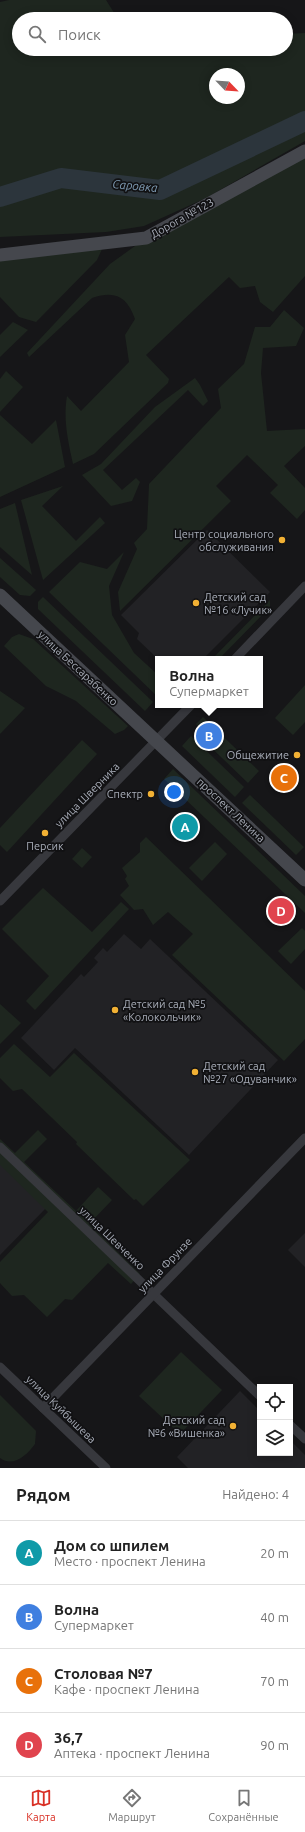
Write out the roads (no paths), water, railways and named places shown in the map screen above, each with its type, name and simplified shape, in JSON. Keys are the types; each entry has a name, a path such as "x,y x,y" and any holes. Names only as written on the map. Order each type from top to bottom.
{"street":[{"name":"Дорога №123","path":"0,255 146,238 305,151"},
{"path":"238,656 305,586"},
{"name":"улица Бессарабенко","path":"0,595 157,740"},
{"name":"улица Шверника","path":"0,901 188,708"},
{"name":"проспект Ленина","path":"157,740 305,880"},
{"name":"улица Фрунзе","path":"43,1408 305,1138"},
{"name":"улица Шевченко","path":"0,1147 257,1393"},
{"name":"улица Куйбышева","path":"0,1367 106,1468"},
{"path":"293,1428 305,1440"}],"waterway":[{"name":"Саровка","path":"0,197 61,178 160,190 305,121"}],"place":[{"name":"Центр социального обслуживания","path":"282,540"},
{"name":"Детский сад №16 «Лучик»","path":"196,603"},
{"name":"Волна","path":"209,736"},
{"name":"Общежитие","path":"297,755"},
{"name":"Столовая №7","path":"284,778"},
{"name":"Спектр","path":"151,794"},
{"name":"Дом со шпилем","path":"185,827"},
{"name":"Персик","path":"45,833"},
{"name":"36,7","path":"281,911"},
{"name":"Детский сад №5 «Колокольчик»","path":"115,1010"},
{"name":"Детский сад №27 «Одуванчик»","path":"195,1072"},
{"name":"Детский сад №6 «Вишенка»","path":"233,1426"}]}
